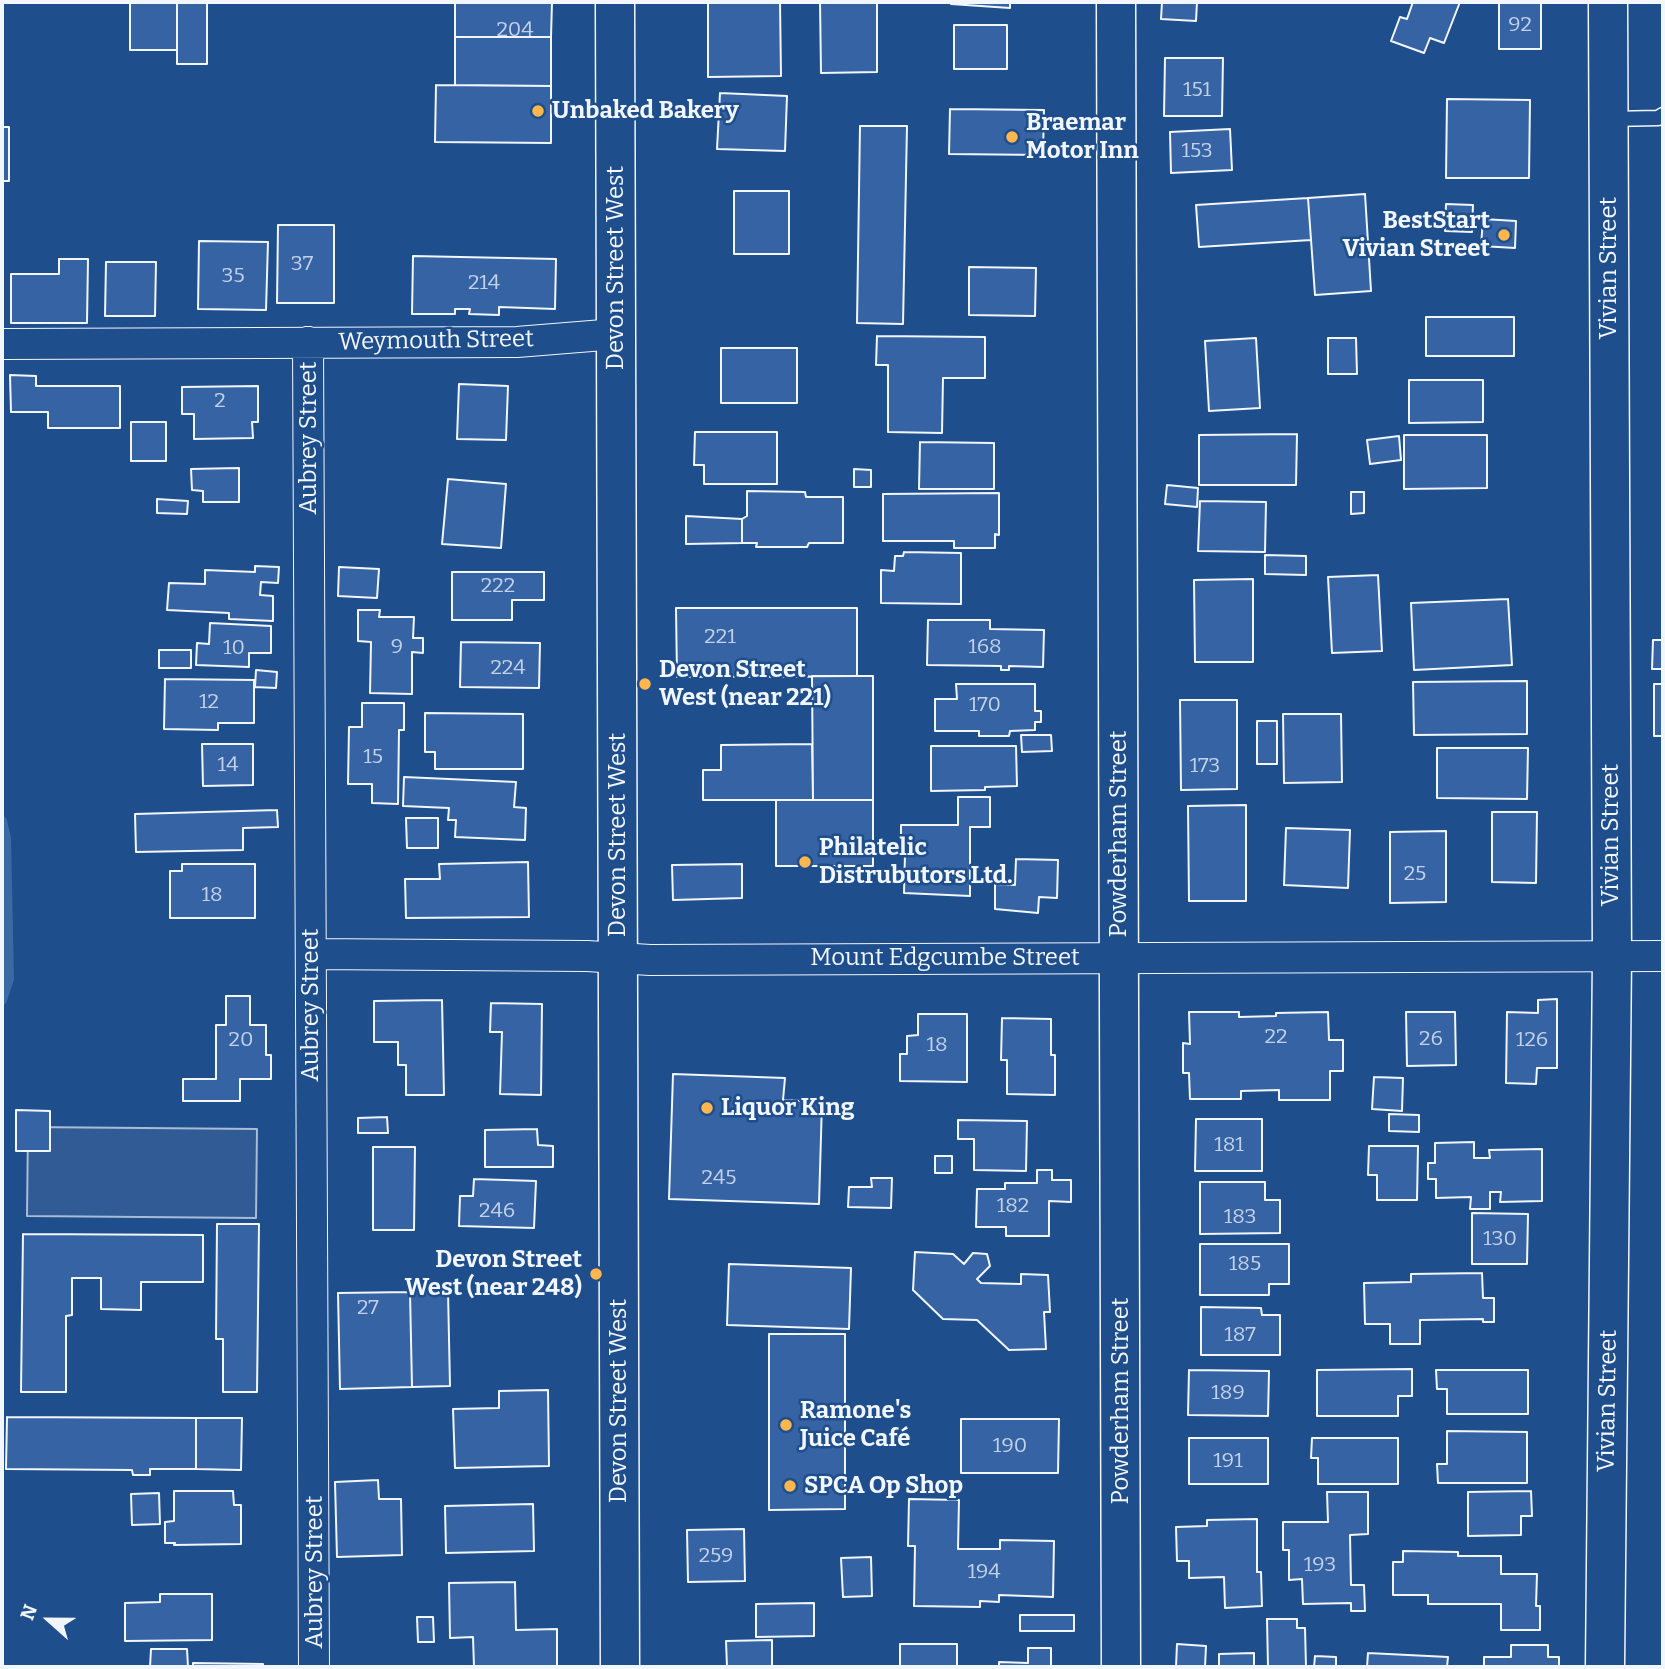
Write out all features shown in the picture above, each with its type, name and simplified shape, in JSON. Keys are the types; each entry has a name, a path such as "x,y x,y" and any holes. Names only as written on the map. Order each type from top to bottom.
{"main road":[{"name":"Devon Street West","path":"615,2 620,1667"},
{"name":"Powderham Street","path":"1116,2 1121,1667"},
{"name":"Vivian Street","path":"1605,1667 1612,956 1608,2"}],"street":[{"name":"Weymouth Street","path":"5,344 517,342 616,334"},
{"name":"Aubrey Street","path":"308,342 314,1667"},
{"name":"Mount Edgcumbe Street","path":"311,954 618,957 650,960 1663,956"}],"lane":[{"path":"1608,119 1658,118 1663,115"}],"shaded area":[{"path":"28,1127 257,1129 256,1218 27,1216"}],"building":[{"path":"130,2 177,2 177,50 130,50"},
{"path":"177,2 207,2 207,64 177,64"},
{"path":"455,2 552,2 551,37 455,37"},
{"path":"708,2 780,2 781,76 708,77"},
{"path":"820,2 877,2 877,72 821,73"},
{"path":"1010,2 1010,8 951,4"},
{"path":"1162,2 1197,2 1196,21 1161,19"},
{"path":"1413,2 1460,2 1444,43 1430,38 1424,53 1391,41 1400,17 1407,19"},
{"path":"1499,2 1541,2 1541,49 1499,49"},
{"path":"954,25 1007,25 1007,69 954,69"},
{"path":"455,37 551,37 551,86 455,85"},
{"path":"1165,58 1223,58 1222,116 1164,116"},
{"path":"436,85 551,86 551,143 435,142"},
{"path":"720,93 787,96 785,151 717,149"},
{"path":"1447,99 1530,100 1529,178 1446,178"},
{"path":"950,109 1044,110 1043,155 949,154"},
{"path":"860,126 907,126 903,324 857,323"},
{"path":"2,127 9,127 9,181 2,181"},
{"path":"1230,129 1232,170 1171,173 1170,132"},
{"path":"734,191 789,191 789,254 734,254"},
{"path":"1365,194 1371,291 1315,295 1308,198"},
{"path":"1308,198 1311,240 1199,247 1196,205"},
{"path":"1446,204 1473,205 1472,232 1445,231"},
{"path":"1483,219 1516,221 1515,248 1481,246"},
{"path":"278,225 334,225 334,303 277,303"},
{"path":"199,241 268,242 266,310 198,309"},
{"path":"413,256 556,259 555,309 499,307 499,315 469,314 470,309 455,309 455,314 412,314"},
{"path":"59,259 88,259 87,323 11,323 11,274 59,274"},
{"path":"106,262 156,262 155,316 105,316"},
{"path":"969,267 1036,268 1035,316 969,315"},
{"path":"1426,317 1514,317 1514,356 1426,356"},
{"path":"877,336 985,337 985,378 943,378 942,433 888,432 888,365 876,365"},
{"path":"1256,338 1260,408 1209,411 1205,341"},
{"path":"1328,338 1356,338 1357,374 1328,374"},
{"path":"721,348 797,348 797,403 721,403"},
{"path":"10,375 36,376 36,386 120,386 120,428 48,428 48,412 11,412"},
{"path":"1409,380 1483,380 1483,422 1409,423"},
{"path":"459,384 508,386 506,440 457,439"},
{"path":"258,386 258,422 252,422 253,438 194,439 194,414 182,414 182,387"},
{"path":"131,422 166,422 166,461 131,461"},
{"path":"695,432 777,432 777,484 704,484 704,465 694,465"},
{"path":"1297,434 1296,485 1199,485 1199,435"},
{"path":"1404,435 1487,435 1487,488 1404,489"},
{"path":"1399,436 1401,460 1370,464 1367,440"},
{"path":"920,442 994,443 994,489 919,489"},
{"path":"239,468 239,502 203,502 203,491 192,490 191,469"},
{"path":"854,469 871,470 871,487 854,487"},
{"path":"448,479 506,484 501,548 442,544"},
{"path":"1167,485 1198,488 1197,507 1165,504"},
{"path":"747,491 805,492 806,497 843,497 843,543 809,543 807,547 756,547 757,543 742,543 742,519 747,516"},
{"path":"1351,492 1364,492 1364,513 1351,514"},
{"path":"999,493 999,535 995,534 995,548 954,548 954,541 883,541 883,494"},
{"path":"157,499 188,501 187,514 157,513"},
{"path":"1200,501 1266,502 1265,552 1198,551"},
{"path":"686,516 742,519 742,543 686,544"},
{"path":"904,552 961,553 961,604 881,603 881,570 894,571 895,556 903,556"},
{"path":"1265,555 1306,556 1306,575 1265,574"},
{"path":"255,566 279,567 278,583 261,582 260,595 273,596 273,621 229,619 229,613 167,610 169,583 205,584 205,570 255,572"},
{"path":"339,567 379,569 377,598 338,596"},
{"path":"452,572 544,572 544,600 512,600 512,620 452,620"},
{"path":"1378,575 1382,651 1332,653 1328,577"},
{"path":"1253,579 1253,662 1195,662 1194,580"},
{"path":"1508,599 1512,665 1414,670 1411,603"},
{"path":"676,608 857,608 857,676 677,677"},
{"path":"358,610 380,610 379,617 414,617 413,638 423,638 423,653 412,652 412,694 370,693 371,642 358,641"},
{"path":"928,620 990,620 990,629 1044,630 1043,667 1009,666 1009,670 1001,670 1001,666 927,665"},
{"path":"210,623 271,626 271,653 249,653 249,667 196,665 197,643 209,644"},
{"path":"1653,640 1663,640 1663,669 1652,669"},
{"path":"461,642 540,643 539,688 460,687"},
{"path":"159,650 191,650 191,668 159,668"},
{"path":"256,670 277,672 276,688 255,687"},
{"path":"812,676 873,676 873,800 813,800"},
{"path":"165,679 254,680 254,723 218,723 218,730 164,729"},
{"path":"1527,681 1527,734 1414,735 1413,682"},
{"path":"956,684 1035,684 1035,711 1041,711 1041,722 1035,722 1035,730 1010,731 1009,736 979,736 979,731 935,731 935,699 957,699"},
{"path":"1654,684 1663,684 1663,736 1654,736"},
{"path":"1180,700 1237,700 1237,789 1181,790"},
{"path":"362,703 404,703 404,730 399,730 398,804 372,803 372,784 348,784 349,727 362,727"},
{"path":"425,713 523,714 523,769 435,769 435,752 425,752"},
{"path":"1283,714 1341,714 1342,782 1284,783"},
{"path":"1257,721 1277,721 1277,764 1257,764"},
{"path":"1021,735 1051,735 1052,751 1022,752"},
{"path":"202,744 253,744 253,785 203,786"},
{"path":"812,744 813,800 703,800 703,770 721,770 721,745"},
{"path":"931,746 1016,746 1017,786 985,787 985,790 931,791"},
{"path":"1437,748 1528,748 1527,799 1437,798"},
{"path":"404,777 516,782 514,807 526,808 525,840 455,837 456,820 448,820 449,808 403,806"},
{"path":"958,797 990,797 990,827 970,827 970,896 904,893 905,853 901,852 901,825 958,825"},
{"path":"776,800 873,800 873,866 776,866"},
{"path":"1246,805 1246,901 1189,901 1188,806"},
{"path":"277,810 278,827 243,828 243,850 136,852 135,814"},
{"path":"1492,812 1537,812 1536,883 1492,882"},
{"path":"406,818 438,818 438,848 407,848"},
{"path":"1286,828 1350,830 1348,888 1284,885"},
{"path":"1446,831 1446,902 1390,903 1390,832"},
{"path":"1016,859 1058,860 1057,898 1039,897 1038,913 995,909 995,884 1015,885"},
{"path":"528,862 529,917 406,918 405,879 440,879 439,864"},
{"path":"182,864 255,864 255,918 170,918 170,871 182,871"},
{"path":"742,864 742,898 673,900 672,865"},
{"path":"226,996 250,996 250,1025 266,1025 266,1055 271,1055 271,1079 240,1079 240,1101 183,1101 183,1079 216,1079 216,1025 226,1025"},
{"path":"1557,999 1557,1068 1537,1068 1536,1084 1506,1083 1507,1012 1538,1013 1538,1000"},
{"path":"442,1000 444,1095 406,1095 406,1065 398,1065 398,1042 374,1042 374,1001"},
{"path":"491,1003 542,1004 541,1095 500,1094 502,1032 490,1032"},
{"path":"1189,1012 1239,1012 1239,1017 1328,1012 1329,1040 1343,1040 1343,1071 1330,1071 1330,1100 1279,1100 1279,1090 1241,1091 1241,1099 1190,1099 1189,1073 1183,1073 1183,1043 1190,1044"},
{"path":"1406,1012 1455,1012 1456,1065 1407,1066"},
{"path":"918,1014 967,1014 967,1082 900,1081 900,1054 907,1054 907,1036 918,1035"},
{"path":"1002,1018 1051,1019 1051,1055 1055,1055 1055,1095 1007,1094 1007,1060 1001,1060"},
{"path":"673,1074 785,1078 783,1100 822,1102 819,1204 669,1199"},
{"path":"1374,1077 1403,1078 1402,1111 1372,1109"},
{"path":"16,1110 50,1111 50,1151 16,1151"},
{"path":"1389,1114 1419,1115 1419,1132 1389,1131"},
{"path":"387,1117 388,1133 358,1133 358,1118"},
{"path":"1196,1119 1262,1119 1262,1171 1195,1171"},
{"path":"958,1120 1027,1121 1026,1171 974,1170 974,1139 958,1139"},
{"path":"537,1129 538,1145 553,1146 553,1167 485,1167 485,1130"},
{"path":"1474,1142 1474,1158 1490,1158 1489,1150 1542,1149 1542,1201 1500,1202 1501,1192 1490,1192 1490,1209 1470,1209 1471,1197 1436,1198 1436,1179 1428,1179 1428,1163 1435,1163 1435,1143"},
{"path":"1369,1146 1418,1146 1417,1200 1377,1200 1377,1175 1368,1175"},
{"path":"373,1147 415,1147 414,1230 373,1230"},
{"path":"935,1156 952,1156 952,1173 935,1173"},
{"path":"1037,1170 1052,1170 1052,1180 1071,1180 1071,1202 1049,1201 1049,1236 1006,1236 1006,1227 976,1227 977,1189 1005,1189 1005,1183 1037,1183"},
{"path":"871,1178 892,1178 891,1208 848,1207 849,1187 872,1187"},
{"path":"474,1179 536,1181 534,1228 459,1226 460,1196 473,1196"},
{"path":"1200,1182 1265,1182 1265,1200 1280,1200 1280,1233 1200,1234"},
{"path":"1472,1213 1528,1214 1527,1264 1472,1264"},
{"path":"217,1224 259,1224 257,1392 223,1392 223,1339 216,1339"},
{"path":"23,1234 203,1235 203,1282 141,1282 141,1310 101,1309 101,1278 72,1278 72,1315 66,1316 66,1392 21,1392"},
{"path":"1200,1244 1289,1244 1289,1284 1269,1284 1269,1295 1200,1295"},
{"path":"915,1252 953,1254 964,1264 973,1253 987,1254 990,1266 977,1279 981,1283 1021,1284 1021,1274 1048,1275 1050,1312 1044,1312 1046,1349 1009,1350 977,1320 943,1319 913,1290"},
{"path":"729,1264 851,1268 849,1329 727,1325"},
{"path":"1482,1273 1483,1298 1494,1298 1494,1322 1483,1322 1483,1319 1420,1320 1420,1344 1390,1344 1390,1324 1365,1324 1364,1283 1411,1282 1411,1274"},
{"path":"448,1291 450,1386 412,1387 410,1292"},
{"path":"410,1292 412,1387 340,1389 338,1293"},
{"path":"1201,1307 1261,1308 1262,1315 1280,1315 1280,1355 1201,1355"},
{"path":"769,1334 845,1334 845,1509 769,1510"},
{"path":"1412,1369 1412,1396 1398,1396 1398,1416 1317,1416 1317,1370"},
{"path":"1189,1370 1269,1371 1268,1416 1188,1415"},
{"path":"1436,1370 1528,1370 1528,1414 1447,1414 1447,1389 1437,1389"},
{"path":"548,1390 549,1466 455,1468 453,1409 499,1408 499,1391"},
{"path":"7,1417 196,1418 196,1469 150,1469 150,1475 133,1475 132,1470 6,1469"},
{"path":"196,1418 242,1418 241,1470 196,1469"},
{"path":"961,1419 1059,1419 1058,1473 961,1473"},
{"path":"1447,1431 1527,1432 1527,1483 1438,1483 1437,1464 1447,1464"},
{"path":"1189,1438 1268,1438 1268,1484 1189,1484"},
{"path":"1312,1438 1398,1438 1398,1484 1318,1484 1318,1458 1311,1458"},
{"path":"378,1480 379,1499 401,1499 402,1555 337,1557 335,1482"},
{"path":"174,1491 233,1491 234,1505 241,1505 241,1544 165,1543 165,1522 174,1521"},
{"path":"1531,1491 1532,1516 1521,1516 1521,1535 1468,1536 1468,1492"},
{"path":"1327,1492 1368,1492 1368,1534 1350,1535 1351,1585 1364,1585 1365,1611 1351,1611 1351,1603 1303,1604 1302,1579 1289,1580 1289,1550 1283,1550 1283,1522 1328,1522"},
{"path":"159,1493 160,1524 132,1525 131,1494"},
{"path":"909,1499 959,1500 958,1549 1000,1549 1000,1540 1054,1541 1053,1597 999,1595 999,1602 980,1601 980,1607 914,1606 915,1546 908,1546"},
{"path":"533,1504 534,1551 446,1553 445,1506"},
{"path":"1257,1519 1257,1572 1261,1572 1262,1606 1225,1608 1224,1577 1189,1578 1189,1561 1177,1561 1176,1527 1207,1526 1207,1520"},
{"path":"744,1529 745,1581 688,1582 687,1530"},
{"path":"1403,1551 1458,1552 1458,1556 1501,1556 1501,1574 1537,1574 1536,1606 1540,1606 1540,1630 1501,1630 1501,1604 1428,1604 1428,1595 1393,1595 1393,1562 1403,1562"},
{"path":"871,1557 872,1596 843,1597 841,1558"},
{"path":"515,1582 516,1630 557,1629 557,1667 474,1667 473,1637 450,1638 449,1583"},
{"path":"160,1594 212,1594 212,1640 125,1641 125,1603 160,1602"},
{"path":"814,1603 814,1636 756,1637 756,1604"},
{"path":"1020,1615 1074,1615 1074,1631 1020,1631"},
{"path":"417,1617 433,1617 434,1642 418,1642"},
{"path":"1267,1619 1297,1619 1297,1628 1305,1628 1306,1667 1268,1667"},
{"path":"772,1640 772,1667 727,1667 726,1641"},
{"path":"900,1644 957,1644 957,1667 900,1667"},
{"path":"1177,1644 1206,1646 1205,1667 1176,1667"},
{"path":"1511,1645 1548,1645 1548,1657 1559,1657 1559,1667 1484,1667 1484,1657 1511,1657"},
{"path":"1028,1648 1051,1648 1051,1667 999,1667 999,1662 1028,1663"},
{"path":"151,1649 187,1649 188,1667 150,1667"},
{"path":"1254,1653 1254,1667 1219,1667 1219,1654"},
{"path":"1368,1653 1448,1657 1447,1667 1367,1667"},
{"path":"1315,1656 1336,1657 1336,1667 1314,1667"},
{"path":"193,1663 263,1664 263,1667 193,1667"}],"waterway":[{"path":"2,821 6,838 9,979 2,1000"}],"place":[{"name":"Unbaked Bakery","path":"538,111"},
{"name":"Braemar Motor Inn","path":"1012,137"},
{"name":"BestStart Vivian Street","path":"1504,235"},
{"name":"Devon Street West (near 221)","path":"645,684"},
{"name":"Philatelic Distrubutors Ltd.","path":"805,862"},
{"name":"Liquor King","path":"707,1108"},
{"name":"Devon Street West (near 248)","path":"596,1274"},
{"name":"Ramone's Juice Café","path":"786,1425"},
{"name":"SPCA Op Shop","path":"790,1486"}]}
